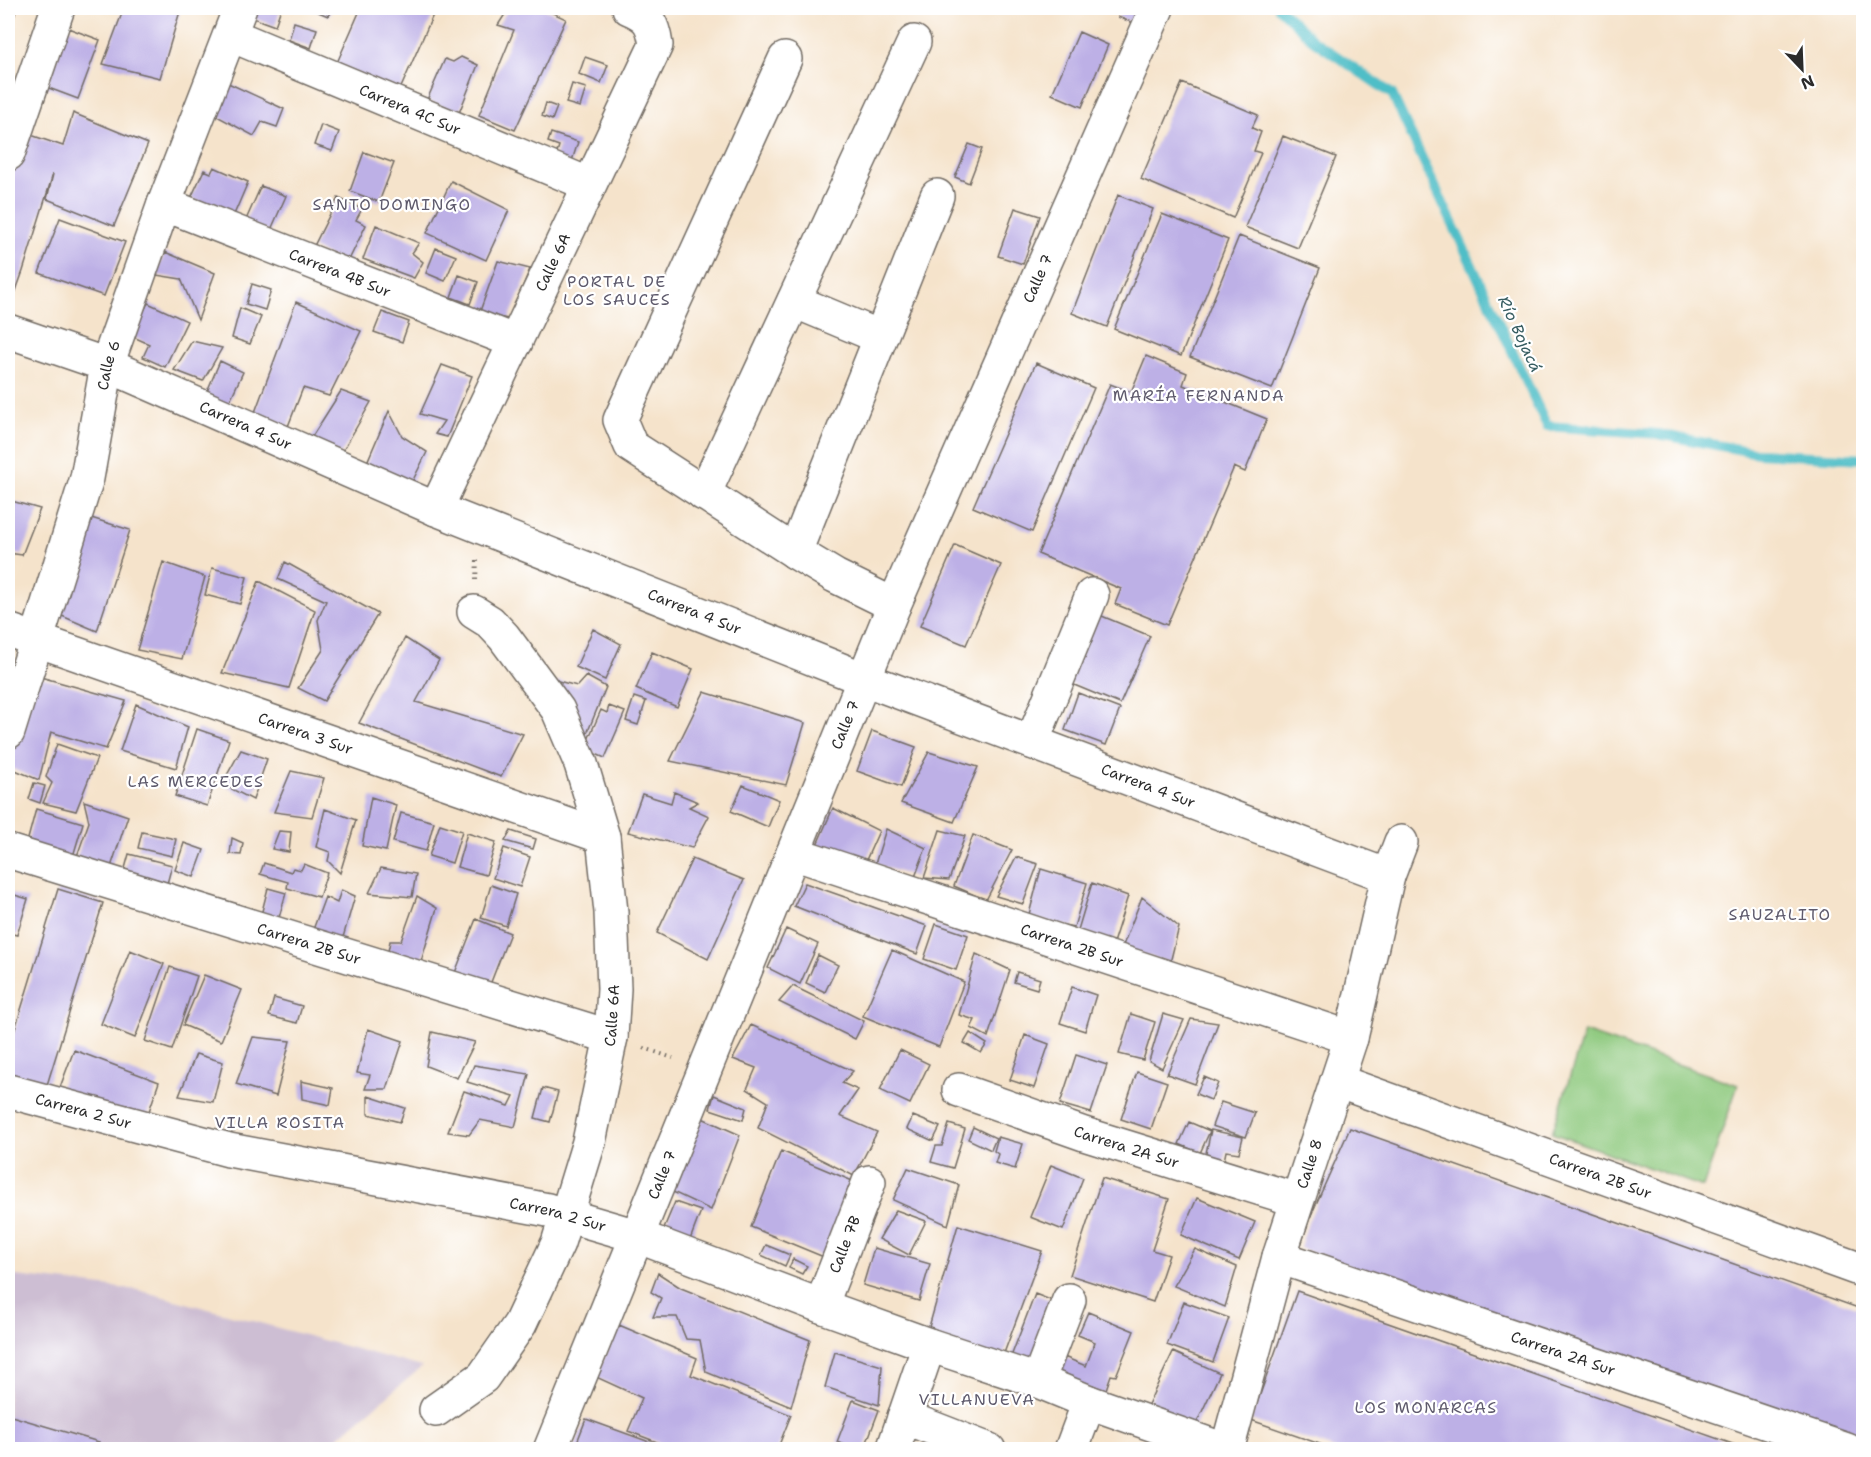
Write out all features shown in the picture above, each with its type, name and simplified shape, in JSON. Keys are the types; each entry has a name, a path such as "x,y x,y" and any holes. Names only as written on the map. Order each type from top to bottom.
{"street":[{"path":"8,154 58,8"},
{"name":"Calle 7","path":"550,1449 894,605 1157,8"},
{"name":"Calle 6A","path":"436,510 588,184 656,45 654,29 637,11"},
{"name":"Carrera 4C Sur","path":"236,21 588,184"},
{"name":"Calle 6","path":"8,732 22,635 87,478 107,365 164,204 236,21"},
{"path":"704,494 914,42"},
{"path":"785,59 620,420 631,446 795,552 835,576 894,605"},
{"path":"795,552 937,196"},
{"name":"Carrera 4B Sur","path":"164,204 516,342"},
{"path":"794,301 880,337"},
{"name":"Carrera 4 Sur","path":"8,331 107,365 436,510 864,679 1388,876"},
{"path":"1032,742 1092,595"},
{"name":"Calle 6A","path":"436,1410 483,1377 520,1324 558,1243 589,1142 611,1037 614,989 611,912 603,837 581,764 558,710 504,637 490,622 474,612"},
{"name":"Carrera 3 Sur","path":"22,635 603,837"},
{"name":"Calle 8","path":"1226,1449 1279,1257 1351,1038 1388,876 1401,842"},
{"name":"Carrera 2B Sur","path":"8,851 611,1037"},
{"name":"Carrera 2B Sur","path":"793,853 1351,1038"},
{"name":"Carrera 2B Sur","path":"1337,1081 1863,1271"},
{"name":"Carrera 2A Sur","path":"959,1090 1084,1134 1297,1200"},
{"name":"Carrera 2 Sur","path":"8,1091 228,1150 568,1215 637,1236 821,1306 1226,1449"},
{"name":"Calle 7B","path":"821,1306 869,1182"},
{"name":"Carrera 2A Sur","path":"1279,1257 1847,1449"},
{"path":"1038,1381 1069,1300"},
{"path":"893,1449 929,1345"},
{"path":"1071,1449 1089,1402"},
{"path":"904,1417 989,1449"}],"path":[{"path":"474,612 480,527"},
{"path":"611,1037 705,1069"}],"shaded area":[{"path":"8,1275 138,1290 422,1367 324,1449 8,1450"}],"green space":[{"path":"1584,1032 1738,1085 1703,1187 1552,1133"}],"building":[{"path":"8,8 17,8 8,36"},
{"path":"124,8 181,8 160,78 103,64"},
{"path":"256,8 281,8 275,26 253,18"},
{"path":"309,8 333,8 328,16"},
{"path":"361,8 436,8 399,92 336,65"},
{"path":"509,8 542,8 566,19 515,130 479,115 514,30 498,25"},
{"path":"1122,8 1143,8 1136,24 1118,17"},
{"path":"294,22 317,29 311,48 289,40"},
{"path":"68,28 100,40 78,99 46,87"},
{"path":"1079,32 1108,45 1082,107 1052,94"},
{"path":"461,57 478,65 459,113 427,100 445,59 453,62"},
{"path":"585,57 608,65 601,83 579,74"},
{"path":"226,82 284,109 277,127 262,122 254,136 213,114"},
{"path":"1182,83 1258,115 1252,128 1261,132 1254,151 1261,153 1233,218 1141,179"},
{"path":"572,84 586,88 580,107 566,103"},
{"path":"546,103 557,107 552,120 542,116"},
{"path":"73,113 148,144 114,226 47,199 53,174 8,313 8,186 25,133 63,146"},
{"path":"321,125 339,132 332,151 314,145"},
{"path":"551,133 578,142 571,164 555,159 559,146 548,142"},
{"path":"1283,136 1336,157 1298,248 1245,227"},
{"path":"969,144 982,149 969,183 955,177"},
{"path":"364,152 394,163 379,202 350,191"},
{"path":"214,167 248,182 233,217 191,198 204,170 211,173"},
{"path":"451,181 509,210 486,260 427,233"},
{"path":"261,186 286,196 270,232 245,222"},
{"path":"1118,195 1153,209 1107,327 1072,313"},
{"path":"338,198 362,209 356,220 366,225 347,264 313,248"},
{"path":"1015,208 1040,216 1023,264 998,256"},
{"path":"1162,214 1228,240 1181,356 1114,329"},
{"path":"60,218 125,242 104,296 39,273"},
{"path":"376,225 419,243 412,253 423,262 414,278 363,259"},
{"path":"1239,236 1320,268 1272,389 1190,357"},
{"path":"436,248 456,256 445,281 426,273"},
{"path":"165,252 215,273 198,320 181,279 156,275"},
{"path":"498,261 530,269 509,319 479,314"},
{"path":"459,275 478,282 470,304 451,297"},
{"path":"252,284 271,290 265,310 246,304"},
{"path":"296,302 361,331 329,396 303,388 285,434 251,423"},
{"path":"148,303 187,321 165,367 143,357 149,344 131,336"},
{"path":"240,308 261,317 250,344 232,338"},
{"path":"382,312 409,322 402,342 374,332"},
{"path":"192,341 222,348 203,381 174,370"},
{"path":"1146,356 1187,373 1183,385 1267,419 1245,472 1234,467 1167,625 1115,604 1121,589 1038,554 1110,384 1131,392"},
{"path":"220,361 243,372 225,411 203,401"},
{"path":"1036,363 1094,388 1032,532 973,507"},
{"path":"442,365 472,376 447,437 435,434 444,421 420,414"},
{"path":"341,391 371,402 341,454 306,446"},
{"path":"389,411 402,436 427,452 408,490 365,467"},
{"path":"8,500 40,509 22,555 8,553"},
{"path":"88,517 130,530 97,631 55,613"},
{"path":"955,545 1001,565 966,645 920,626"},
{"path":"163,562 205,577 182,659 137,650"},
{"path":"285,562 378,614 324,701 298,688 323,650 318,620 326,601 278,579"},
{"path":"212,568 247,577 240,604 205,595"},
{"path":"259,581 315,610 289,688 222,673"},
{"path":"1097,614 1150,636 1120,704 1067,682"},
{"path":"593,629 621,644 605,680 576,667"},
{"path":"405,638 439,660 416,702 523,734 501,777 359,723"},
{"path":"652,652 693,669 677,707 636,689"},
{"path":"37,676 126,701 106,749 51,732 39,780 8,767"},
{"path":"586,676 606,687 584,741 552,695 558,681 577,686"},
{"path":"704,692 805,723 786,785 670,761"},
{"path":"1078,693 1120,709 1106,745 1065,730"},
{"path":"634,697 646,701 638,725 626,721"},
{"path":"136,704 188,727 176,768 120,751"},
{"path":"609,706 625,712 605,758 584,749 601,710 607,713"},
{"path":"197,729 229,740 207,806 175,796"},
{"path":"872,731 916,747 901,787 857,771"},
{"path":"57,744 97,758 76,811 43,803 52,783 46,777"},
{"path":"241,750 267,759 253,800 222,784"},
{"path":"929,752 978,767 954,822 901,803"},
{"path":"291,771 324,778 312,817 274,812"},
{"path":"34,783 45,786 40,803 29,799"},
{"path":"743,785 779,800 768,827 731,811"},
{"path":"674,792 698,802 689,807 709,816 692,848 628,832 642,794 671,803"},
{"path":"371,797 396,805 386,851 362,846"},
{"path":"84,801 128,816 110,870 76,859 89,822"},
{"path":"833,808 879,831 866,860 816,847"},
{"path":"36,809 83,823 71,863 25,850"},
{"path":"325,809 356,820 340,873 328,861 330,852 316,847"},
{"path":"401,813 434,822 426,851 393,842"},
{"path":"440,824 462,831 452,863 429,856"},
{"path":"886,829 926,848 915,877 875,864"},
{"path":"940,830 965,836 949,880 924,878"},
{"path":"279,831 291,832 289,852 272,849"},
{"path":"511,831 536,839 533,849 505,841"},
{"path":"142,832 176,839 172,856 138,848"},
{"path":"467,833 496,842 486,875 457,867"},
{"path":"973,835 1012,850 986,900 954,886"},
{"path":"232,838 243,843 241,855 230,854"},
{"path":"184,843 204,850 194,877 175,870"},
{"path":"504,848 530,857 520,887 493,878"},
{"path":"129,854 172,865 164,895 121,883"},
{"path":"1016,857 1038,864 1023,904 996,896"},
{"path":"692,859 744,880 708,959 657,933"},
{"path":"264,863 291,872 293,868 301,870 304,864 327,873 319,897 287,888 288,882 260,874"},
{"path":"381,868 416,874 412,897 369,893"},
{"path":"1041,869 1087,883 1074,927 1028,918"},
{"path":"805,883 927,926 917,954 794,906"},
{"path":"1092,883 1128,896 1113,943 1078,930"},
{"path":"491,885 516,894 506,926 481,918"},
{"path":"268,888 286,893 276,928 259,923"},
{"path":"58,889 103,903 47,1085 8,1074 8,1052"},
{"path":"341,890 355,896 342,941 310,938 325,897 337,903"},
{"path":"8,893 28,899 17,935 8,933"},
{"path":"417,896 437,908 420,965 387,957 390,941 401,941"},
{"path":"1142,897 1179,927 1170,963 1122,948"},
{"path":"476,919 510,933 486,995 451,983"},
{"path":"936,924 968,935 956,970 924,959"},
{"path":"786,929 818,944 800,984 768,968"},
{"path":"130,950 164,964 135,1038 101,1024"},
{"path":"892,950 964,982 939,1047 863,1016"},
{"path":"976,954 1010,970 988,1037 971,1028 975,1020 959,1015"},
{"path":"818,955 838,965 825,992 806,983"},
{"path":"170,967 197,976 172,1050 145,1041"},
{"path":"1017,972 1040,979 1037,989 1014,982"},
{"path":"204,975 242,990 221,1041 183,1025"},
{"path":"793,986 864,1021 855,1039 779,1002"},
{"path":"1072,987 1096,995 1085,1031 1060,1023"},
{"path":"274,998 302,1006 297,1023 269,1016"},
{"path":"1131,1014 1155,1022 1143,1060 1119,1054"},
{"path":"1163,1014 1184,1020 1162,1068 1149,1061"},
{"path":"1191,1019 1218,1023 1195,1084 1167,1074"},
{"path":"751,1025 853,1071 842,1083 858,1090 840,1116 877,1132 854,1176 758,1128 768,1102 747,1089 756,1068 733,1059"},
{"path":"368,1029 403,1041 387,1089 365,1089 370,1075 357,1073"},
{"path":"432,1032 475,1042 457,1078 426,1066"},
{"path":"970,1033 987,1044 981,1053 964,1043"},
{"path":"1025,1035 1049,1044 1034,1088 1010,1080"},
{"path":"253,1037 290,1041 276,1096 236,1084"},
{"path":"74,1050 159,1082 146,1120 56,1098"},
{"path":"900,1050 929,1064 910,1104 880,1090"},
{"path":"196,1054 223,1062 213,1102 179,1096"},
{"path":"1076,1055 1107,1065 1091,1113 1060,1104"},
{"path":"474,1065 529,1074 515,1127 480,1120 469,1135 448,1132 464,1091 509,1106 514,1096 467,1082"},
{"path":"1137,1072 1167,1082 1151,1129 1121,1119"},
{"path":"1204,1077 1218,1083 1211,1100 1196,1094"},
{"path":"301,1081 333,1088 330,1105 302,1099"},
{"path":"543,1088 558,1092 550,1122 535,1118"},
{"path":"714,1095 746,1108 743,1120 710,1109"},
{"path":"368,1096 405,1108 400,1122 368,1114"},
{"path":"1221,1102 1255,1113 1246,1137 1212,1126"},
{"path":"693,1114 740,1135 711,1210 660,1186"},
{"path":"913,1116 940,1127 933,1141 907,1129"},
{"path":"1189,1122 1210,1131 1200,1153 1179,1144"},
{"path":"949,1124 965,1129 953,1168 931,1162 936,1146 942,1146"},
{"path":"973,1127 996,1138 991,1150 968,1139"},
{"path":"1350,1128 1864,1310 1864,1449 1300,1248 1309,1220"},
{"path":"1211,1130 1243,1137 1239,1153 1226,1151 1222,1171 1203,1167"},
{"path":"998,1137 1023,1144 1015,1169 995,1163 998,1154 994,1151"},
{"path":"781,1151 862,1185 831,1260 751,1227"},
{"path":"1051,1165 1083,1178 1063,1230 1030,1217"},
{"path":"908,1168 959,1185 948,1225 893,1200"},
{"path":"1102,1178 1169,1199 1152,1250 1169,1255 1153,1302 1070,1275"},
{"path":"1197,1198 1255,1222 1239,1260 1181,1235"},
{"path":"675,1202 701,1211 688,1245 661,1235"},
{"path":"896,1210 926,1221 909,1255 879,1239"},
{"path":"958,1225 1042,1251 1000,1364 927,1334"},
{"path":"766,1245 790,1255 785,1266 761,1255"},
{"path":"874,1248 930,1264 919,1301 863,1285"},
{"path":"1195,1249 1237,1267 1225,1307 1174,1286"},
{"path":"793,1259 807,1266 802,1274 789,1268"},
{"path":"658,1273 681,1288 810,1340 791,1407 706,1372 700,1340 686,1339 677,1317 653,1317 661,1298 651,1292"},
{"path":"1297,1291 1747,1450 1337,1450 1251,1420"},
{"path":"1035,1294 1058,1303 1032,1370 1009,1362"},
{"path":"1184,1302 1229,1318 1213,1362 1167,1345"},
{"path":"1088,1312 1134,1331 1116,1376 1111,1375 1104,1395 1056,1378 1064,1357 1086,1366 1095,1342 1078,1335"},
{"path":"619,1325 697,1358 691,1375 791,1415 777,1450 678,1450 628,1431 642,1398 596,1377"},
{"path":"835,1352 882,1366 879,1405 825,1387"},
{"path":"1173,1352 1220,1373 1192,1433 1145,1411"},
{"path":"853,1400 879,1410 864,1450 855,1450 837,1442"},
{"path":"8,1415 99,1442 96,1450 8,1450"},
{"path":"586,1419 669,1449 669,1450 574,1450"}],"waterway":[{"name":"Río Bojacá","path":"1279,8 1313,40 1392,94 1547,426 1658,434 1758,453 1864,459"}],"district":[{"name":"SANTO DOMINGO","path":"392,204"},
{"name":"PORTAL DE LOS SAUCES","path":"617,290"},
{"name":"MARÍA FERNANDA","path":"1199,395"},
{"name":"LAS MERCEDES","path":"196,781"},
{"name":"SAUZALITO","path":"1780,914"},
{"name":"VILLA ROSITA","path":"280,1122"},
{"name":"VILLANUEVA","path":"977,1399"},
{"name":"LOS MONARCAS","path":"1426,1407"}]}
